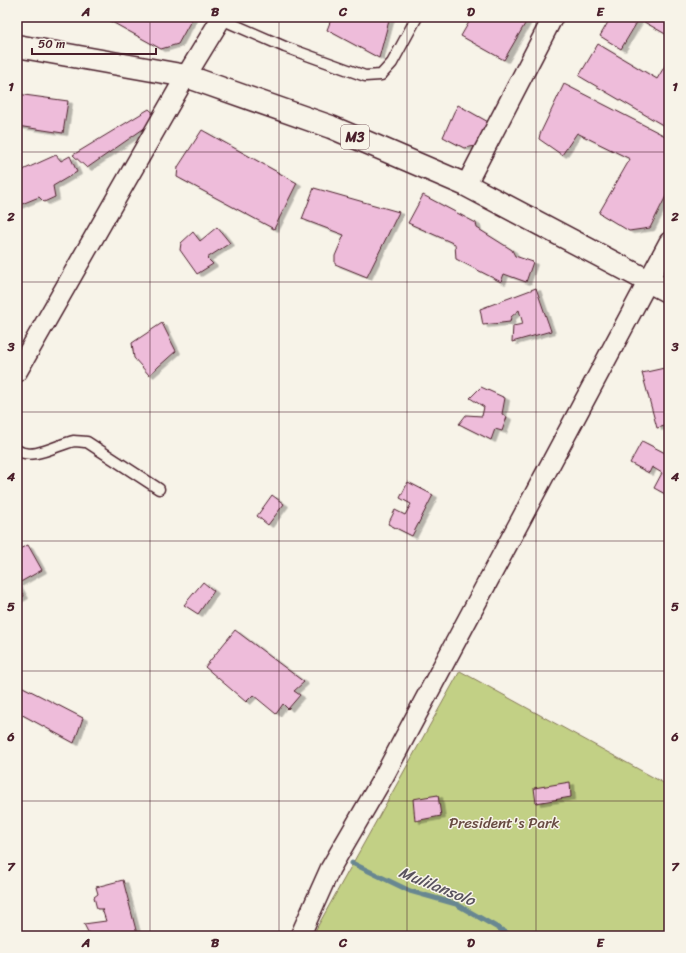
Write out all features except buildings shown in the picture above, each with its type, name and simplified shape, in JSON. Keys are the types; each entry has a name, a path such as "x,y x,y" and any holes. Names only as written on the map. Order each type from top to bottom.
{"main road":[{"name":"M3","path":"17,46 186,76 331,126 466,185 669,292"}],"street":[{"path":"466,185 553,17"},
{"path":"17,372 186,76 221,18"},
{"path":"300,936 330,869 384,776 669,242"}],"lane":[{"path":"221,18 285,47 365,76 381,75 392,63 418,17"},
{"path":"17,450 22,454 46,452 75,441 87,442 159,489"}],"green space":[{"name":"President's Park","path":"460,671 669,786 669,936 316,936 315,931"}],"waterway":[{"name":"Mulilansolo","path":"352,863 410,891 456,904 512,936"}]}
